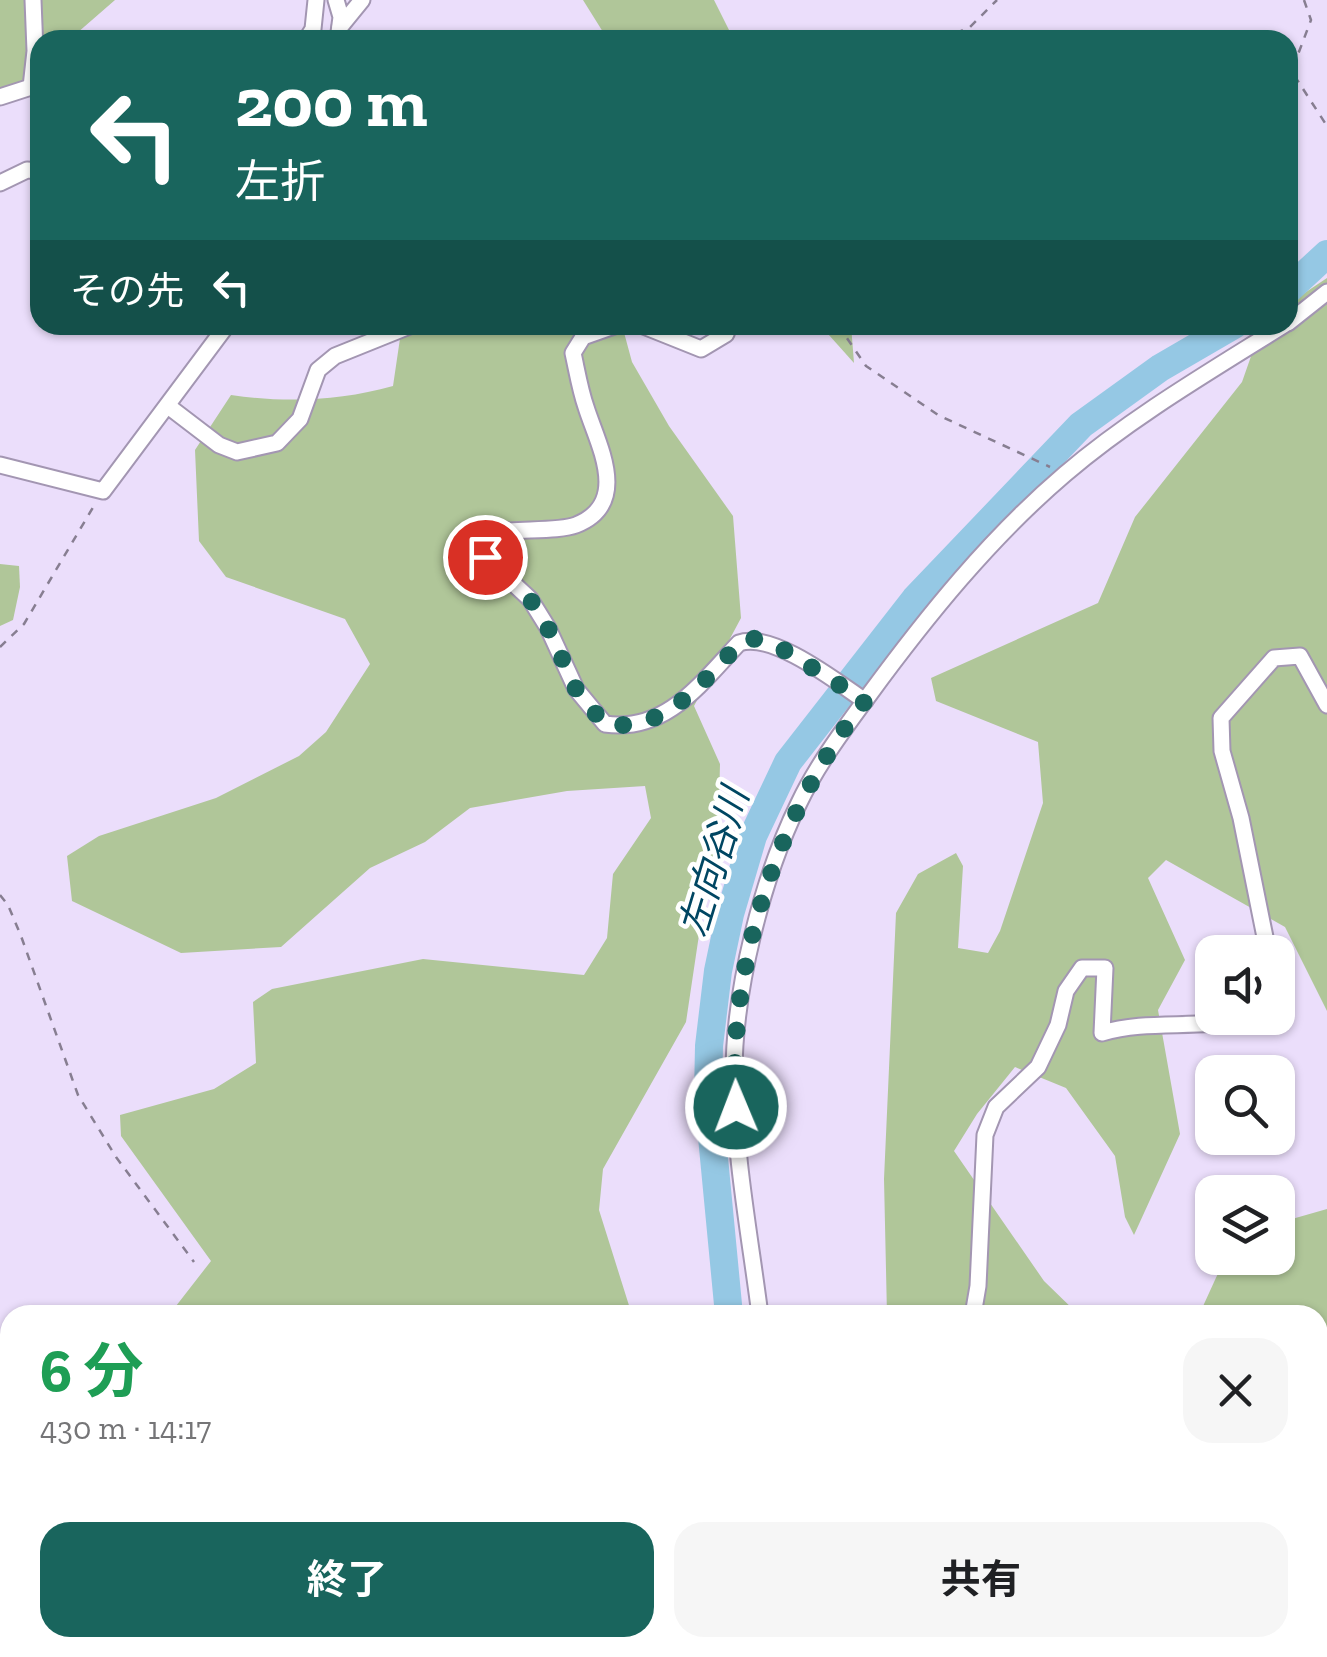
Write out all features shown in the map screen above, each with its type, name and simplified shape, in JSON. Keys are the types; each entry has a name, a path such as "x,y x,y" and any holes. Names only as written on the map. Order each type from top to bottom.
{"street":[{"path":"33,0 35,30"},
{"path":"312,30 316,0"},
{"path":"336,0 341,16 339,30"},
{"path":"341,30 362,0"},
{"path":"0,97 30,87"},
{"path":"0,183 30,170"},
{"path":"1298,315 1327,292"},
{"path":"0,466 103,491 220,335"},
{"path":"168,406 219,444 237,452 267,446 286,436 300,419 318,370 335,356 387,335"},
{"path":"590,335 573,353 586,408 608,468 607,486 598,507 574,526 490,533 485,557 530,599 576,689 604,724 647,722 668,713 740,643 752,638 784,650 865,701"},
{"path":"667,335 701,348 724,335"},
{"path":"759,1305 738,1140 734,1074 738,1020 753,935 774,862 800,800 865,701 985,550 1065,474 1168,398 1268,335"},
{"path":"1265,935 1241,818 1222,751 1222,718 1274,658 1300,656 1327,705"},
{"path":"975,1305 985,1134 996,1106 1038,1067 1058,1024 1066,991 1082,968 1104,968 1102,1033 1125,1026 1195,1024"}],"path":[{"path":"963,30 997,0"},
{"path":"1298,54 1311,20 1304,0"},
{"path":"1298,81 1327,126"},
{"path":"845,335 866,366 938,415 1065,474"},
{"path":"0,647 24,624 103,491"},
{"path":"0,895 22,936 78,1095 116,1157 194,1262"}],"green space":[{"path":"0,0 115,0 80,30 30,30 30,75 0,101"},
{"path":"583,0 714,0 729,30 602,30"},
{"path":"1327,278 1327,1011 1295,947 1295,935 1289,935 1285,927 1166,860 1148,878 1185,960 1158,1010 1180,1134 1134,1235 1125,1217 1115,1156 1066,1088 1015,1067 977,1114 954,1151 1044,1281 1069,1305 887,1305 884,1179 896,913 918,874 956,853 963,866 958,948 988,953 1000,931 1043,803 1038,742 936,701 931,678 1098,603 1135,517 1242,382 1258,335 1298,335 1298,297"},
{"path":"401,335 625,335 632,362 669,426 733,516 741,618 694,706 720,764 718,841 703,908 686,1022 603,1169 599,1210 629,1305 177,1305 211,1261 121,1136 120,1115 214,1089 256,1063 253,1002 272,989 423,959 584,975 607,938 613,874 651,818 645,786 567,791 470,808 425,842 370,868 281,947 181,953 72,901 67,856 99,836 216,798 299,756 326,732 370,664 345,619 226,577 199,541 195,450 231,395 312,399 393,386"},
{"path":"829,335 852,335 854,363"},
{"path":"0,564 19,566 20,587 13,620 0,626"},
{"path":"1327,1209 1327,1305 1204,1305 1217,1275 1295,1275 1295,1218"}],"waterway":[{"name":"左向谷川","path":"1298,281 1327,254"},
{"name":"左向谷川","path":"728,1305 708,1095 709,1046 730,914 753,836 788,762 915,599 1081,425 1160,368 1217,335"}],"route":[{"path":"485,557 530,599 576,689 604,724 647,722 668,713 740,643 752,638 784,650 865,701 800,800 774,862 753,935 738,1020 736,1107"}]}
